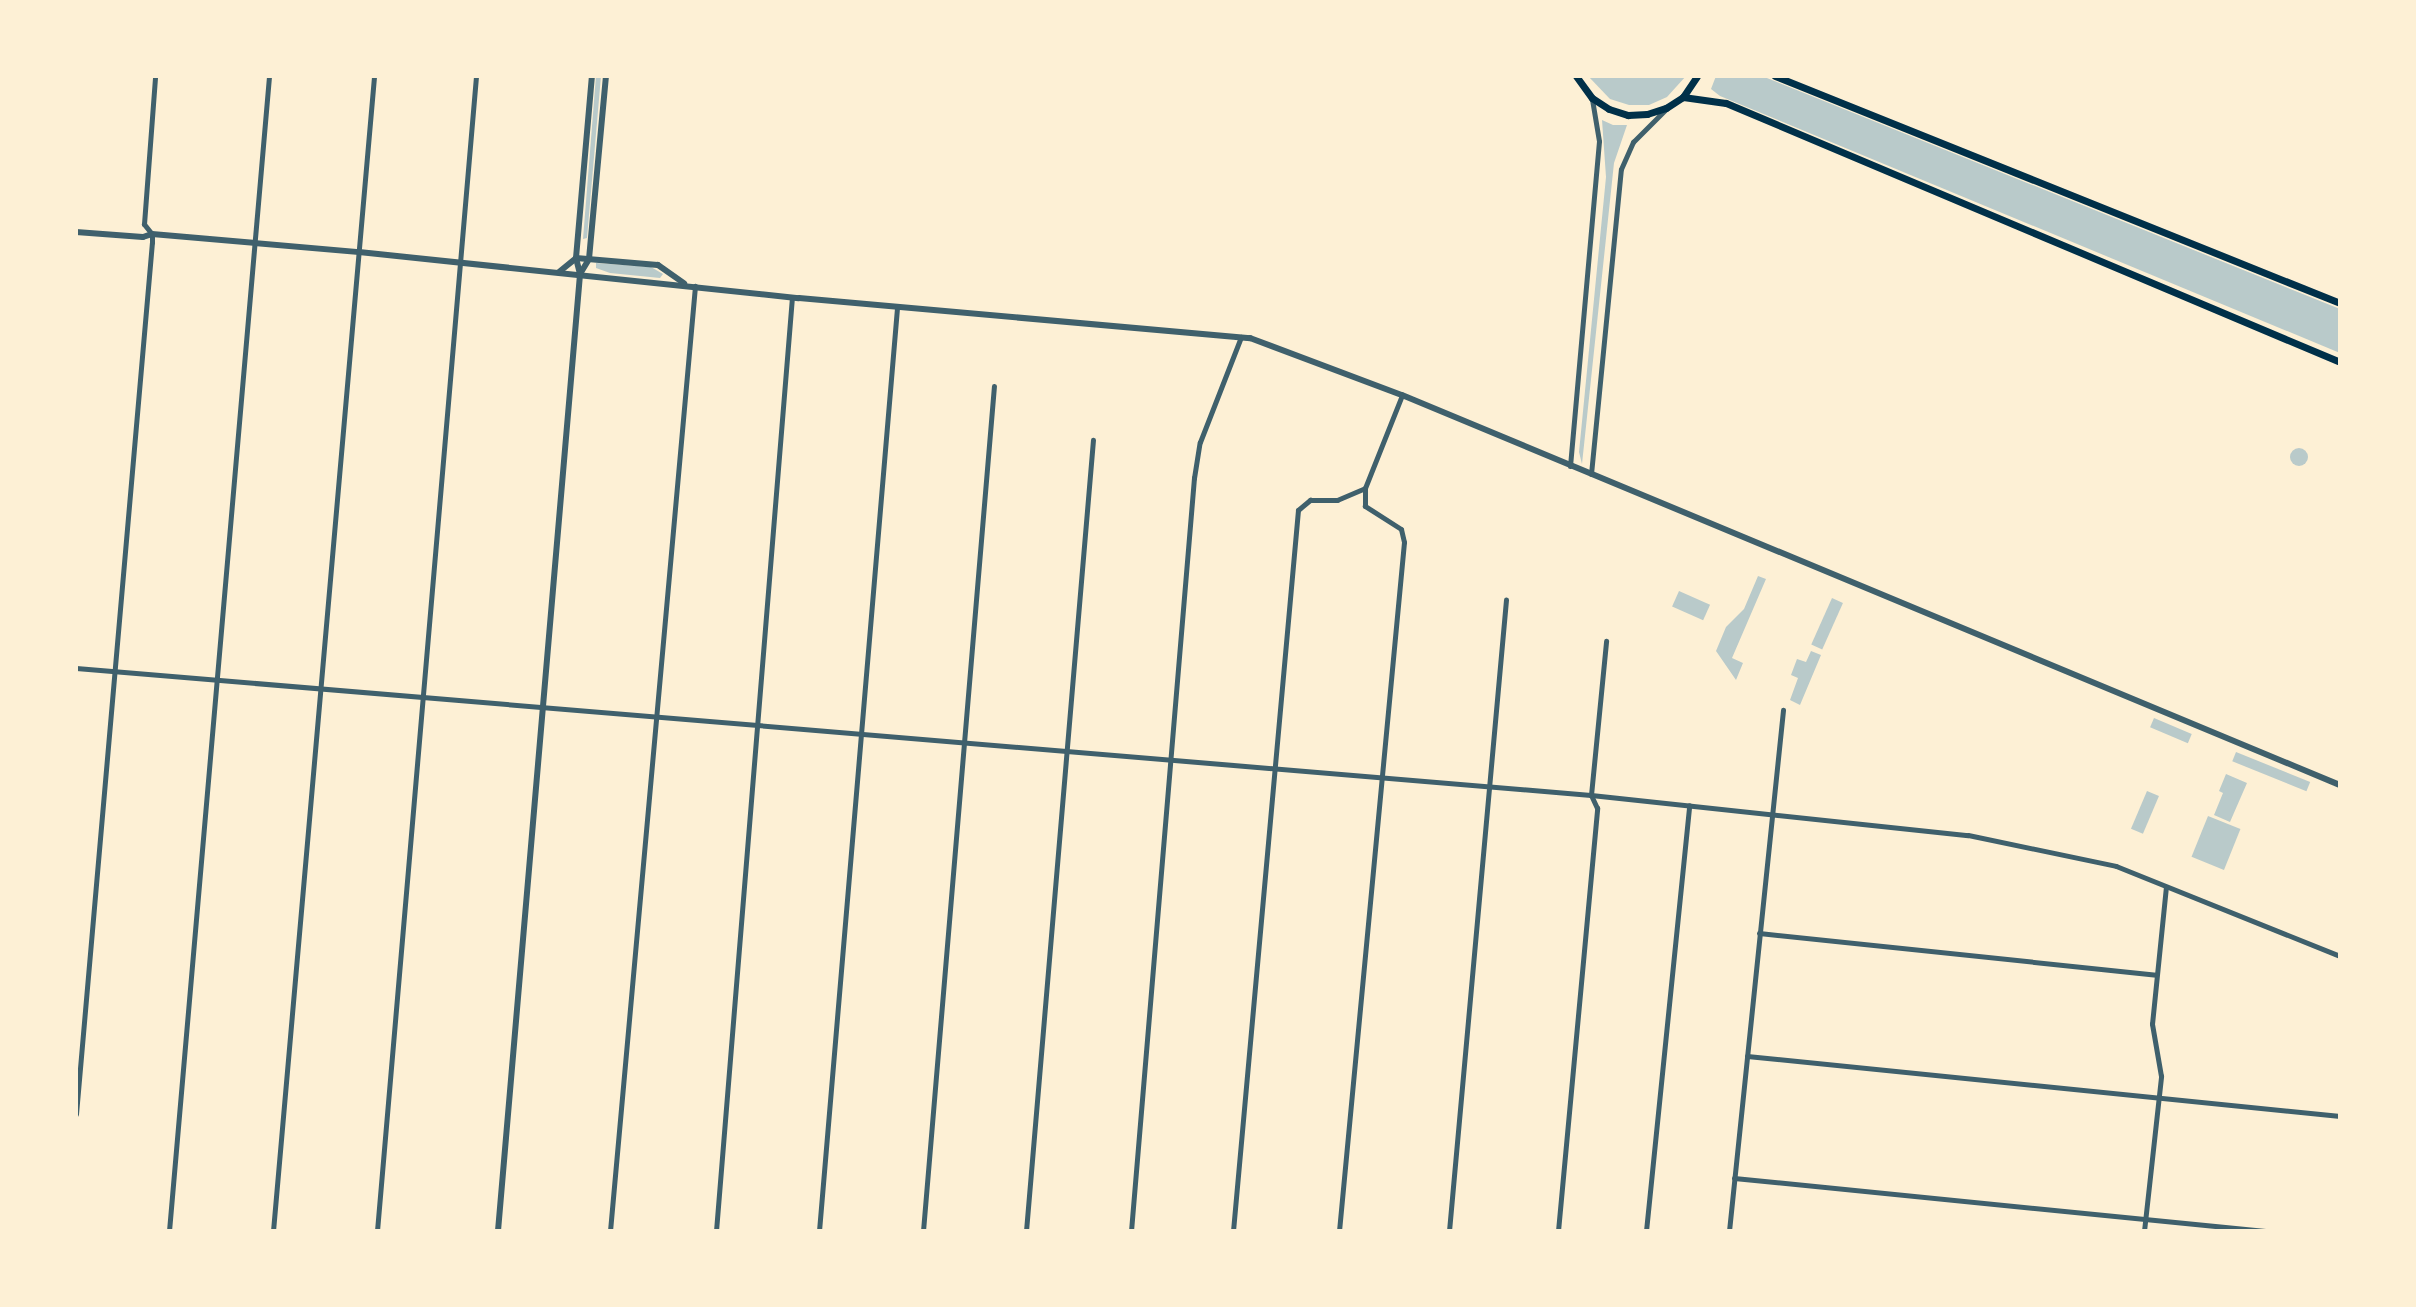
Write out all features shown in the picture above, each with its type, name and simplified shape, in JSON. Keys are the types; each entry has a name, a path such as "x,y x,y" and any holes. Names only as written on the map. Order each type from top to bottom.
{"main road":[{"path":"1576,76 1592,98 1609,109 1628,115 1647,114 1666,108 1683,97 1697,76"},
{"path":"1775,76 2340,303"},
{"path":"1683,97 1726,103 2340,362"}],"street":[{"path":"76,1114 152,234 144,224 155,76"},
{"path":"169,1231 269,76"},
{"path":"273,1231 374,76"},
{"path":"377,1231 476,76"},
{"path":"498,1231 580,274 576,258 592,76"},
{"path":"580,274 589,259 606,76"},
{"path":"1570,466 1599,141 1592,98"},
{"path":"1591,474 1621,169 1633,142 1666,108"},
{"path":"76,232 143,237 152,234 359,252 792,297 1241,337 1268,343 1402,395 2340,785"},
{"path":"559,272 576,258 658,265 687,285"},
{"path":"610,1231 695,286"},
{"path":"716,1231 792,297"},
{"path":"819,1231 897,307"},
{"path":"1131,1231 1200,442 1241,337"},
{"path":"923,1231 994,386"},
{"path":"1339,1231 1404,542 1401,529 1365,506 1365,488 1402,395"},
{"path":"1026,1231 1069,754 1093,440"},
{"path":"1233,1231 1298,510 1310,500 1337,500 1365,488"},
{"path":"1449,1231 1506,600"},
{"path":"1558,1231 1597,808 1591,795 1606,641"},
{"path":"76,668 1069,754 1591,795 1968,835 2103,863 2340,956"},
{"path":"1729,1231 1783,710"},
{"path":"1646,1231 1689,805"},
{"path":"2144,1231 2161,1076 2152,1024 2166,887"},
{"path":"1759,933 2156,975"},
{"path":"1747,1056 2340,1116"},
{"path":"1734,1178 2265,1231"}],"shaded area":[{"path":"596,76 601,76 587,238 583,239"},
{"path":"1588,76 1686,76 1667,97 1649,105 1629,105 1610,99"},
{"path":"1716,76 1762,76 2340,309 2340,353 1720,96 1711,89"},
{"path":"1602,120 1613,125 1627,125 1614,163 1582,464 1579,452 1606,177"},
{"path":"596,263 651,267 663,274 660,278 610,273 596,268"},
{"path":"2295,448 2303,448 2308,457 2306,464 2295,466 2290,461 2290,453"},
{"path":"1758,576 1766,579 1732,658 1743,663 1736,680 1716,651 1726,627 1744,609"},
{"path":"1679,591 1710,605 1703,620 1672,607"},
{"path":"1832,598 1843,603 1822,649 1811,645"},
{"path":"1811,651 1821,655 1800,705 1790,700 1798,678 1791,675 1797,659 1806,662"},
{"path":"2154,718 2192,734 2188,743 2150,727"},
{"path":"2236,752 2310,782 2306,791 2232,761"},
{"path":"2226,774 2247,783 2230,822 2214,815 2223,793 2219,791"},
{"path":"2147,791 2159,796 2143,834 2131,829"},
{"path":"2208,816 2240,829 2224,870 2192,857"}]}
